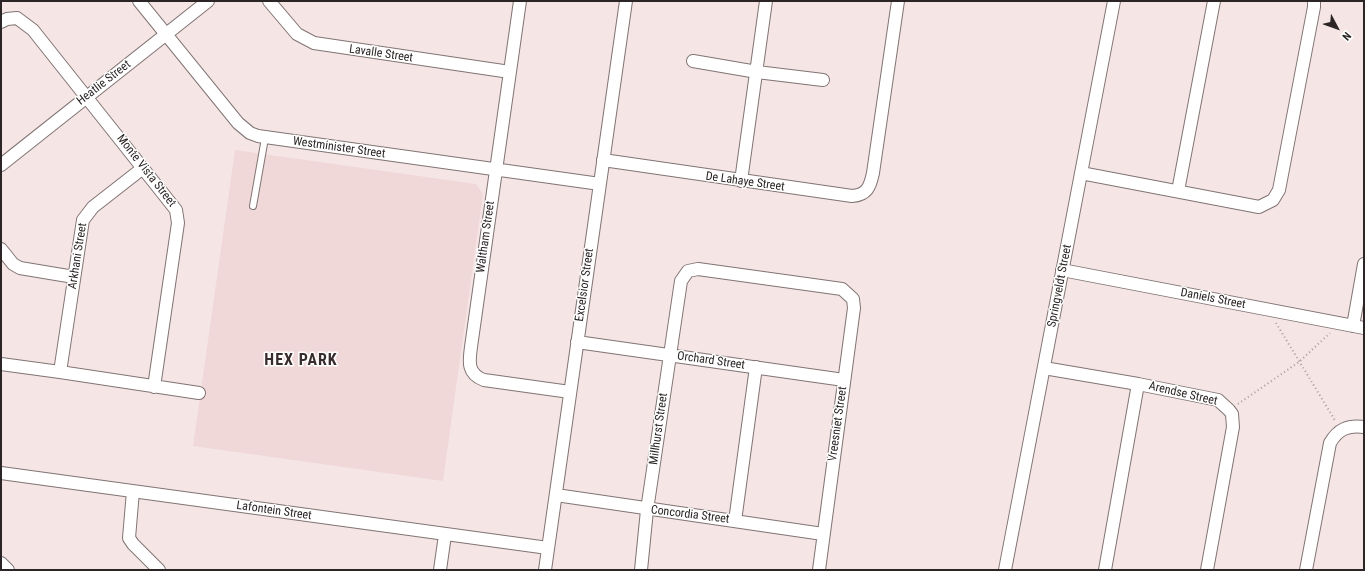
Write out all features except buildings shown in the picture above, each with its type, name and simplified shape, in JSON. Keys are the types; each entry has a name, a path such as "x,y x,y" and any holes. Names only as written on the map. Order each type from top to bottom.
{"street":[{"name":"Westminister Street","path":"139,1 238,123 250,132 265,138 600,184"},
{"name":"Heatlie Street","path":"1,165 86,96 167,35 208,1"},
{"name":"Lavalle Street","path":"269,1 297,34 314,43 510,72"},
{"name":"Waltham Street","path":"520,1 471,347 470,367 474,375 484,380 570,392"},
{"name":"Excelsior Street","path":"545,570 626,1"},
{"path":"741,181 766,1"},
{"name":"De Lahaye Street","path":"604,160 852,196 866,192 873,173 898,1"},
{"name":"Springveldt Street","path":"1005,570 1114,1"},
{"path":"1178,191 1214,1"},
{"path":"1081,173 1262,206 1273,200 1277,194 1283,169 1314,1"},
{"name":"Monte Vista Street","path":"1,22 7,19 17,18 33,30 173,205 178,219 154,387"},
{"path":"693,61 756,72 823,80"},
{"name":"Arkhani Street","path":"60,372 82,225 86,215 93,207 143,168"},
{"path":"1,249 13,264 20,268 74,277"},
{"path":"1358,327 1364,264"},
{"name":"Millhurst Street","path":"641,570 679,289 682,278 688,271 698,269 837,288"},
{"name":"Daniels Street","path":"1062,270 1358,327"},
{"name":"Vreesniet Street","path":"819,570 854,303 853,298 846,291 837,288"},
{"name":"Orchard Street","path":"577,342 844,380"},
{"path":"1,364 199,393"},
{"path":"735,521 756,367"},
{"name":"Arendse Street","path":"1044,368 1138,384 1218,400 1230,410 1232,414 1233,427 1206,570"},
{"path":"1104,570 1138,384"},
{"path":"1306,570 1327,451 1333,438 1341,430 1352,426 1364,427"},
{"name":"Lafontein Street","path":"1,473 548,548"},
{"path":"133,491 129,534 130,540 159,570"},
{"name":"Concordia Street","path":"556,495 648,510 823,534"},
{"path":"440,570 445,535"},
{"path":"1,563 8,570"}],"lane":[{"path":"253,206 265,138"}],"path":[{"path":"1268,309 1341,430"},
{"path":"1230,410 1299,362 1340,324"}],"shaded area":[{"path":"235,150 476,184 483,194 443,481 193,446"}],"district":[{"name":"HEX PARK","path":"301,361"}]}
